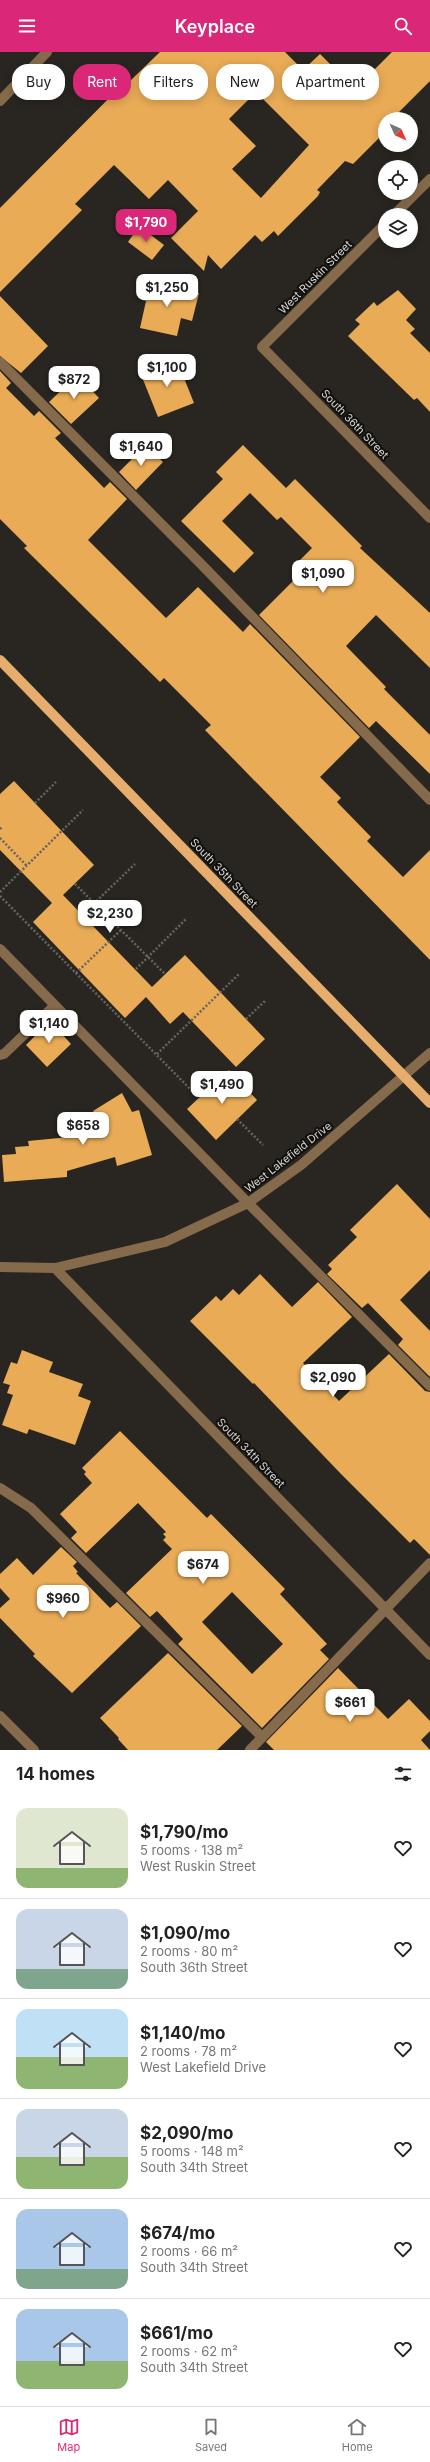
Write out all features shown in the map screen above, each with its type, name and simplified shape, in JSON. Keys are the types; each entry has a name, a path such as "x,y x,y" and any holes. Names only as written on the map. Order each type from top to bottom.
{"main road":[{"name":"South 35th Street","path":"0,661 430,1103"}],"street":[{"path":"0,101 47,52"},
{"path":"401,208 430,179"},
{"name":"West Ruskin Street","path":"262,347 378,231"},
{"name":"South 36th Street","path":"262,347 430,518"},
{"path":"0,362 208,571 430,800"},
{"path":"0,950 430,1386"},
{"path":"0,1055 4,1054 54,1006"},
{"name":"West Lakefield Drive","path":"0,1267 55,1268 165,1242 248,1203 301,1165 430,1054"},
{"name":"South 34th Street","path":"55,1268 430,1655"},
{"path":"0,1488 31,1508 262,1737"},
{"path":"250,1750 430,1563"},
{"path":"0,1716 34,1750"}],"path":[{"path":"35,803 56,782"},
{"path":"0,892 83,810"},
{"path":"0,838 27,866"},
{"path":"82,915 135,864"},
{"path":"75,884 165,974"},
{"path":"0,896 199,1098"},
{"path":"136,969 187,918"},
{"path":"76,973 121,930"},
{"path":"157,1054 240,973"},
{"path":"246,1019 266,1000"},
{"path":"237,1119 263,1144"}],"building":[{"path":"160,52 285,52 297,64 282,64 282,100 379,100 379,65 392,52 430,52 430,81 399,112 378,112 378,139 353,164 345,161 317,190 320,192 318,196 278,236 274,231 262,242 255,235 221,269 208,255 204,271 171,238 198,211 168,180 149,199 114,165 75,204 82,210 0,292 0,208 107,100 131,100 131,80 139,72 139,100 208,100 208,64 148,64","holes":["216,64 274,64 274,100 264,100 309,145 261,198 232,169 256,146 229,119 248,100 216,100"]},
{"path":"320,54 330,64 309,64"},
{"path":"139,226 164,245 152,260 128,242"},
{"path":"147,281 199,293 192,321 181,318 177,336 140,328 146,301 142,300"},
{"path":"398,290 416,309 406,320 415,329 410,333 430,353 430,412 417,398 414,400 348,336 360,324 355,320 374,302 377,306"},
{"path":"0,296 48,346 21,373 0,356"},
{"path":"176,358 194,403 158,417 140,372"},
{"path":"0,371 11,383 6,388 34,416 39,411 61,433 55,438 104,488 110,482 127,499 88,540 166,618 198,587 243,632 250,624 360,737 320,777 341,798 337,802 371,837 367,841 403,877 430,850 430,960 205,730 211,725 164,678 160,682 24,548 27,546 0,519"},
{"path":"77,375 99,398 71,424 49,402"},
{"path":"146,445 163,462 136,490 119,472"},
{"path":"243,445 286,488 295,479 362,546 360,548 430,613 430,668 376,615 346,646 386,687 384,689 430,735 430,774 376,721 369,728 259,615 305,569 298,562 312,548 281,517 277,520 250,493 222,521 254,553 234,573 181,521 223,479 216,472"},
{"path":"14,781 94,865 63,895 152,987 185,955 265,1039 236,1067 183,1012 170,1024 146,997 125,1018 33,922 52,903 0,850 0,794"},
{"path":"50,1021 71,1044 47,1067 26,1045"},
{"path":"229,1070 257,1100 216,1140 187,1109"},
{"path":"122,1093 132,1112 139,1110 152,1155 117,1166 115,1157 67,1171 67,1177 4,1182 2,1155 16,1154 15,1147 29,1146 28,1141 80,1136 77,1129 99,1122 93,1111"},
{"path":"397,1184 430,1219 430,1270 400,1300 430,1331 430,1377 398,1345 403,1339 368,1303 362,1308 327,1274 332,1269 328,1265 357,1237 350,1230"},
{"path":"260,1274 292,1307 318,1282 352,1317 303,1363 339,1401 389,1354 425,1391 430,1392 430,1555 414,1539 410,1543 341,1474 254,1383 253,1384 190,1321 216,1296 221,1301 233,1289 239,1295"},
{"path":"22,1350 53,1362 49,1372 83,1384 78,1396 91,1401 75,1445 29,1429 27,1434 2,1425 13,1395 7,1393 10,1385 3,1383 11,1362 17,1364"},
{"path":"120,1431 207,1518 211,1514 285,1589 280,1594 327,1644 320,1650 329,1659 262,1728 178,1644 183,1639 157,1611 150,1617 126,1593 172,1549 163,1540 166,1537 163,1534 166,1532 138,1503 86,1553 71,1538 77,1532 60,1514 92,1483 84,1474 86,1472 82,1468","holes":["232,1592 283,1644 252,1674 202,1622"]},
{"path":"61,1547 77,1562 73,1566 78,1572 76,1573 110,1608 117,1602 141,1626 72,1693 33,1656 35,1654 0,1618 0,1608 10,1599 0,1588 0,1574 17,1558 33,1575"},
{"path":"168,1653 242,1726 217,1750 128,1750 100,1718"},
{"path":"338,1668 388,1719 409,1699 430,1721 430,1731 421,1740 430,1750 274,1750 266,1742"}]}
